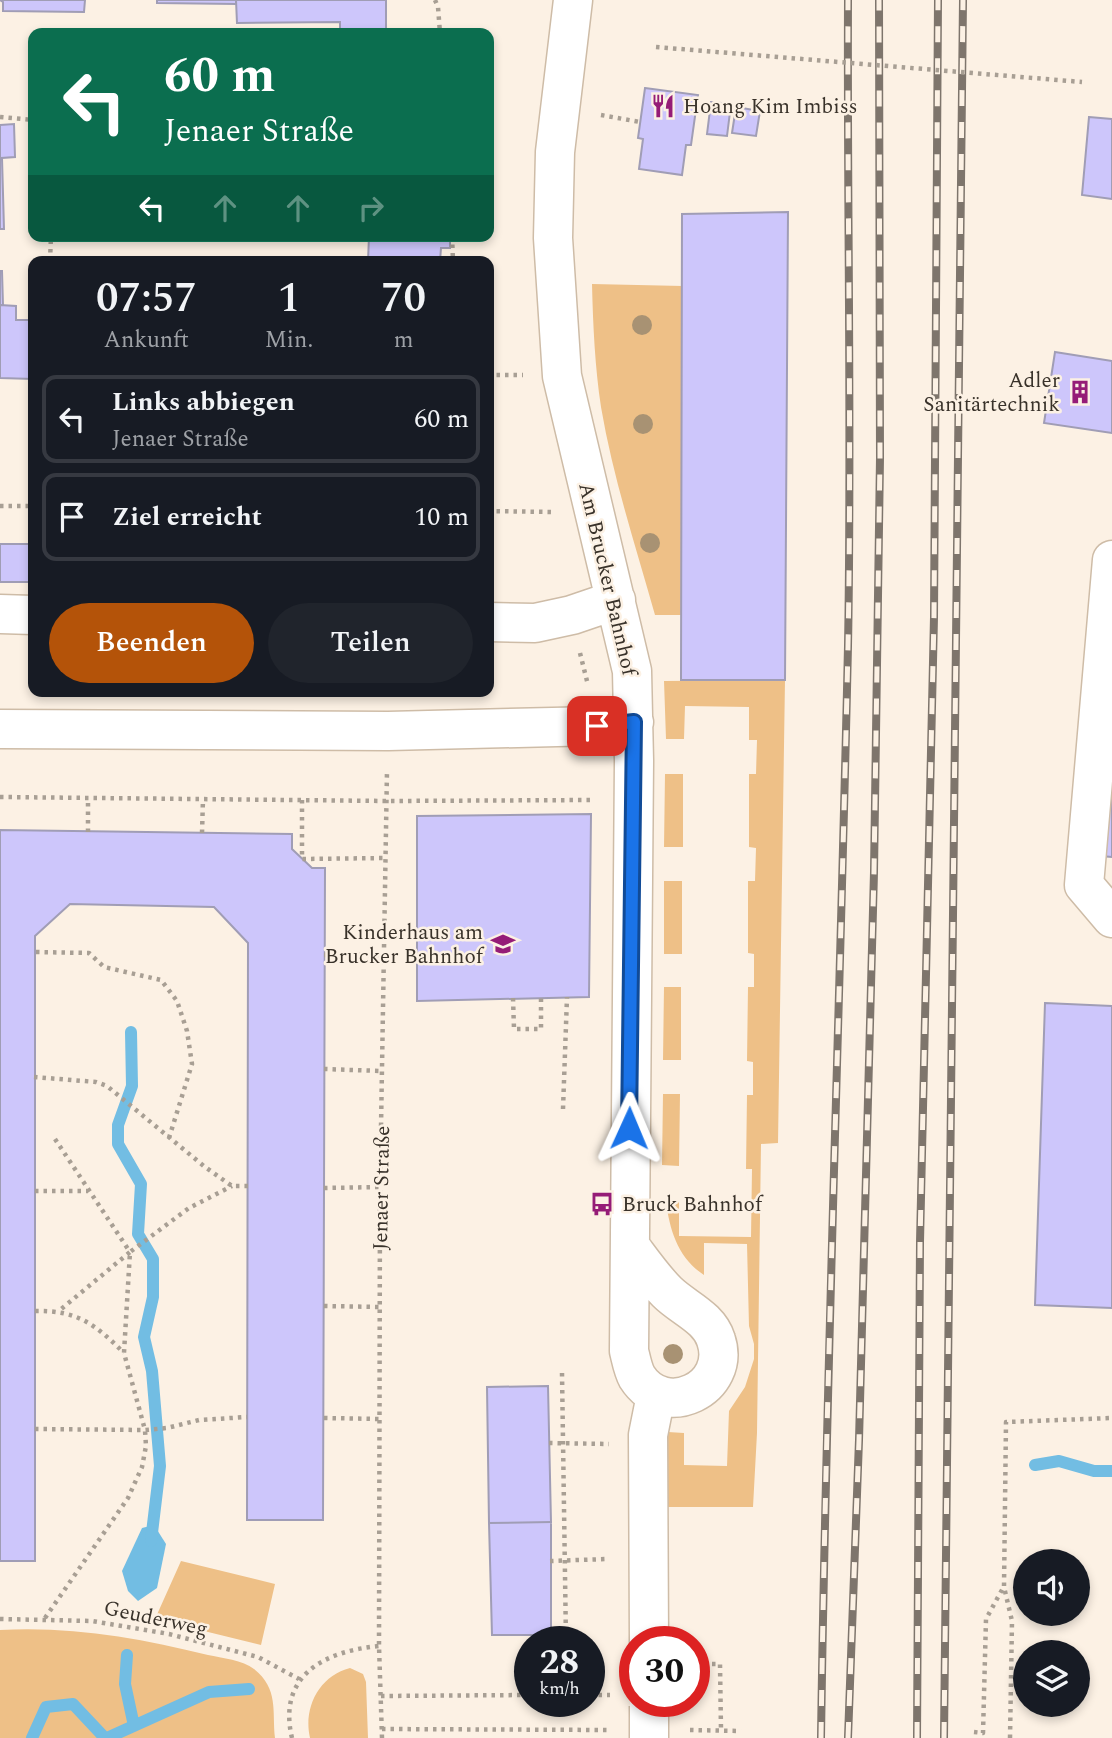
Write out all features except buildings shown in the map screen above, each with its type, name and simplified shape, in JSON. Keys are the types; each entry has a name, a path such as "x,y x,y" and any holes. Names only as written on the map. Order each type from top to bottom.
{"street":[{"name":"Am Brucker Bahnhof","path":"573,0 555,152 553,238 562,376 632,671 634,800 629,1351 637,1376 656,1395"},
{"path":"1112,560 1084,885 1112,918"},
{"path":"494,622 535,623 572,615 617,600"},
{"path":"0,614 28,615"},
{"path":"0,729 388,731 597,726 634,722"},
{"path":"631,1246 651,1276 669,1294 706,1322 716,1340 718,1362 710,1382 689,1395 673,1398 656,1395 648,1444 649,1626"}],"path":[{"path":"435,0 440,28"},
{"path":"656,47 1082,82"},
{"path":"0,117 28,120"},
{"path":"494,511 550,513 591,503"},
{"path":"0,506 28,506"},
{"name":"Jenaer Straße","path":"382,1738 379,1646 380,1187 388,731"},
{"path":"0,797 387,802 634,800"},
{"path":"88,798 88,831"},
{"path":"202,833 203,799"},
{"path":"302,800 302,859 386,858"},
{"path":"36,952 89,953 104,967 161,980 177,1001 187,1031 192,1064 169,1138"},
{"path":"324,955 384,955"},
{"path":"564,1109 567,997"},
{"path":"513,999 514,1029 541,1029 541,998"},
{"path":"324,1069 382,1071"},
{"path":"34,1077 96,1082 114,1090 169,1138 232,1186"},
{"path":"45,1618 128,1498 142,1467 146,1446 145,1430 124,1353 130,1252 55,1139"},
{"path":"60,1310 155,1232 189,1208 232,1186 248,1186"},
{"path":"324,1188 380,1187"},
{"path":"35,1191 89,1191"},
{"path":"324,1306 380,1307"},
{"path":"35,1311 60,1310 104,1332 124,1353"},
{"path":"562,1373 566,1626"},
{"path":"35,1429 145,1430 199,1420 247,1417"},
{"path":"324,1418 380,1419"},
{"path":"1010,1738 1012,1621 1004,1587 1006,1422 1112,1418"},
{"path":"550,1443 648,1444"},
{"path":"550,1560 649,1557"},
{"path":"974,1732 983,1735 986,1619 1004,1587"},
{"name":"Geuderweg","path":"0,1619 92,1621 169,1634 258,1657 299,1679"},
{"path":"292,1738 290,1710 299,1679 314,1665 334,1655 356,1648 379,1646"},
{"path":"710,1664 720,1664 721,1730"},
{"path":"381,1696 514,1695"},
{"path":"382,1729 640,1719"}],"shaded area":[{"path":"592,284 683,286 681,615 655,615 618,486 599,392"},
{"path":"785,680 778,1143 761,1144 757,1433 753,1507 668,1507 668,1432 684,1433 684,1465 727,1466 729,1411 745,1387 754,1359 754,1344 749,1326 747,1244 704,1243 704,1275 688,1261 677,1243 666,1202 679,1202 679,1236 751,1237 752,1169 746,1169 747,1095 753,1095 753,1062 747,1061 748,987 754,987 754,954 748,953 748,881 755,881 756,848 749,847 749,774 756,774 757,740 749,740 749,707 685,706 684,739 666,739 664,681"},
{"path":"665,774 683,774 683,847 664,847"},
{"path":"664,881 682,881 682,954 664,954"},
{"path":"664,987 681,987 681,1060 663,1060"},
{"path":"663,1094 680,1094 679,1166 662,1165"},
{"path":"181,1561 275,1584 261,1645 155,1619"},
{"path":"0,1630 53,1630 105,1635 156,1643 244,1663 262,1677 271,1693 275,1738 0,1738"},
{"path":"350,1668 363,1674 366,1682 368,1738 310,1738 309,1716 316,1695 330,1678"}],"water":[{"path":"154,1525 166,1544 157,1588 138,1601 128,1591 122,1571 142,1528"}],"waterway":[{"path":"131,1032 132,1086 118,1125 118,1144 141,1184 138,1234 153,1259 153,1297 144,1337 152,1371 160,1466 151,1541"},
{"path":"1035,1465 1059,1461 1094,1471 1112,1471"},
{"path":"127,1655 125,1684 134,1726"},
{"path":"107,1738 209,1692 249,1689"},
{"path":"32,1738 46,1707 73,1704 105,1738"}],"railway":[{"path":"821,1738 848,646 848,0"},
{"path":"848,1738 874,872 880,458 879,0"},
{"path":"917,1738 920,1242 934,617 938,0"},
{"path":"944,1738 963,0"}],"place":[{"name":"Hoang Kim Imbiss","path":"663,106"},
{"name":"Adler Sanitärtechnik","path":"1080,392"},
{"name":"Kinderhaus am Brucker Bahnhof","path":"503,944"},
{"name":"Bruck Bahnhof","path":"602,1204"}],"route":[{"path":"597,726 634,722 629,1128"}]}
